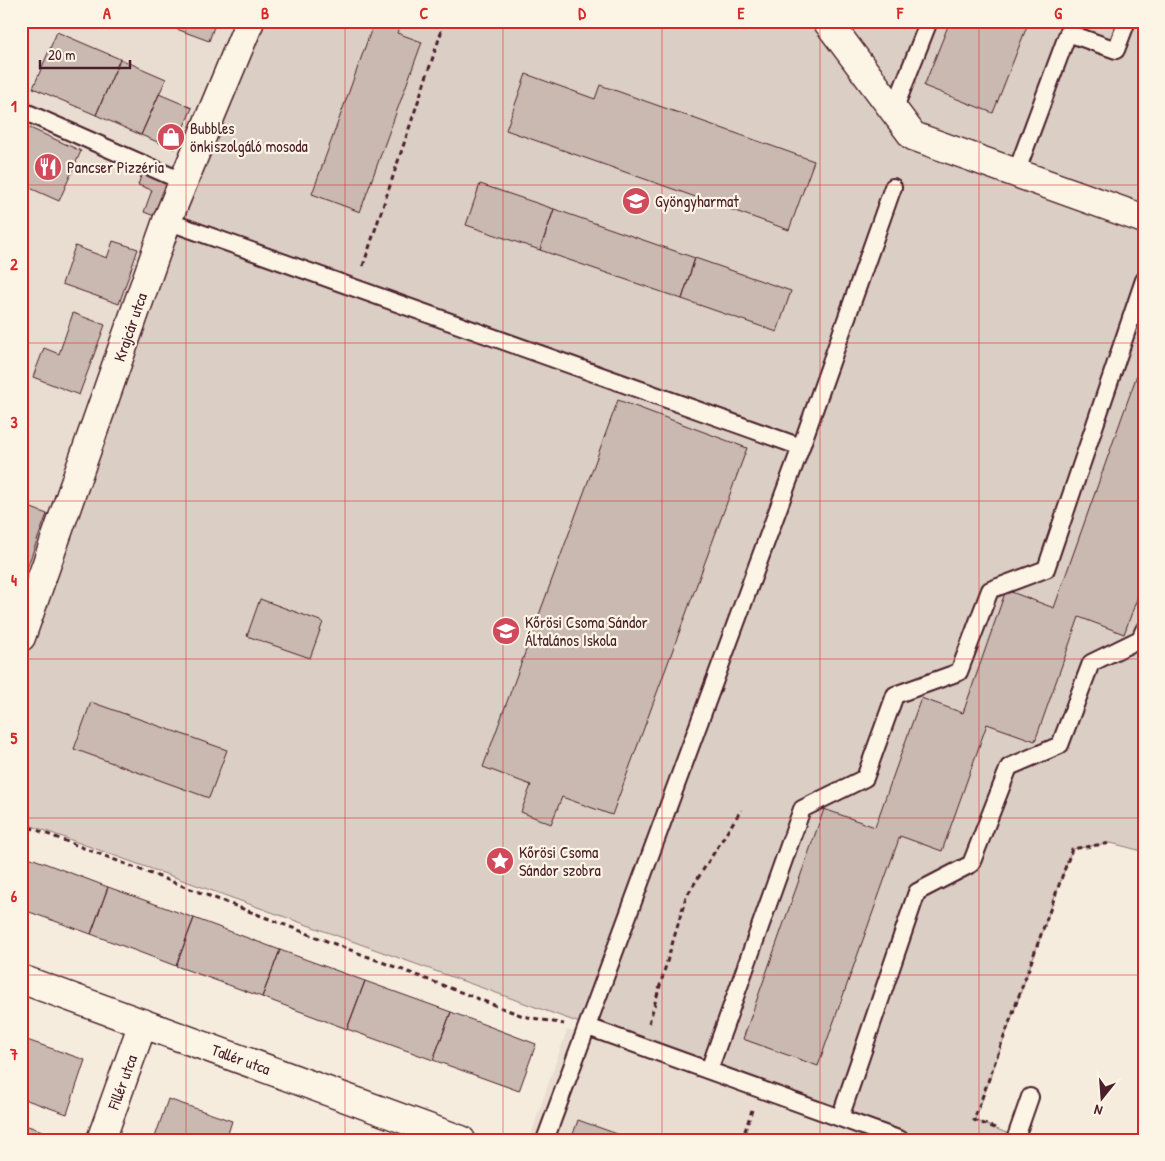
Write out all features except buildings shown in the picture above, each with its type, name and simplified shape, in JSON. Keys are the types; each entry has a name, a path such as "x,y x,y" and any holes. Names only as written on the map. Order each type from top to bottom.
{"street":[{"name":"Krajcár utca","path":"21,637 167,221 250,21"},
{"path":"827,21 913,136 1144,219"},
{"name":"Tallér utca","path":"21,979 461,1140"},
{"name":"Fillér utca","path":"101,1140 143,1024"}],"lane":[{"path":"894,110 929,21"},
{"path":"1016,173 1068,33 1116,50 1127,21"},
{"path":"21,110 184,182"},
{"path":"545,1140 588,1028 801,447 893,187"},
{"path":"167,221 801,447"},
{"path":"709,1070 802,809 865,778 895,695 959,672 990,590 1046,568 1144,280"},
{"path":"840,1118 917,892 971,864 1009,768 1060,745 1092,663 1140,639 1144,630"},
{"path":"588,1028 901,1140"},
{"path":"1016,1138 1030,1097"}],"path":[{"path":"356,288 441,33 437,21"},
{"path":"642,1047 686,897 741,810"},
{"path":"21,824 523,1016 588,1028"},
{"path":"1016,1138 974,1120 1072,849 1111,843"},
{"path":"742,1140 759,1088"}],"shaded area":[{"path":"21,21 270,21 21,695"},
{"path":"250,21 1144,21 1144,847 1142,851 1111,843 1072,849 975,1120 1016,1137 1015,1140 905,1140 21,822 21,637"},
{"path":"567,1030 896,1140 529,1140"}],"place":[{"name":"Bubbles önkiszolgáló mosoda","path":"171,137"},
{"name":"Pancser Pizzéria","path":"48,167"},
{"name":"Gyöngyharmat","path":"636,201"},
{"name":"Kőrösi Csoma Sándor Általános Iskola","path":"506,631"},
{"name":"Kőrösi Csoma Sándor szobra","path":"500,861"}]}
